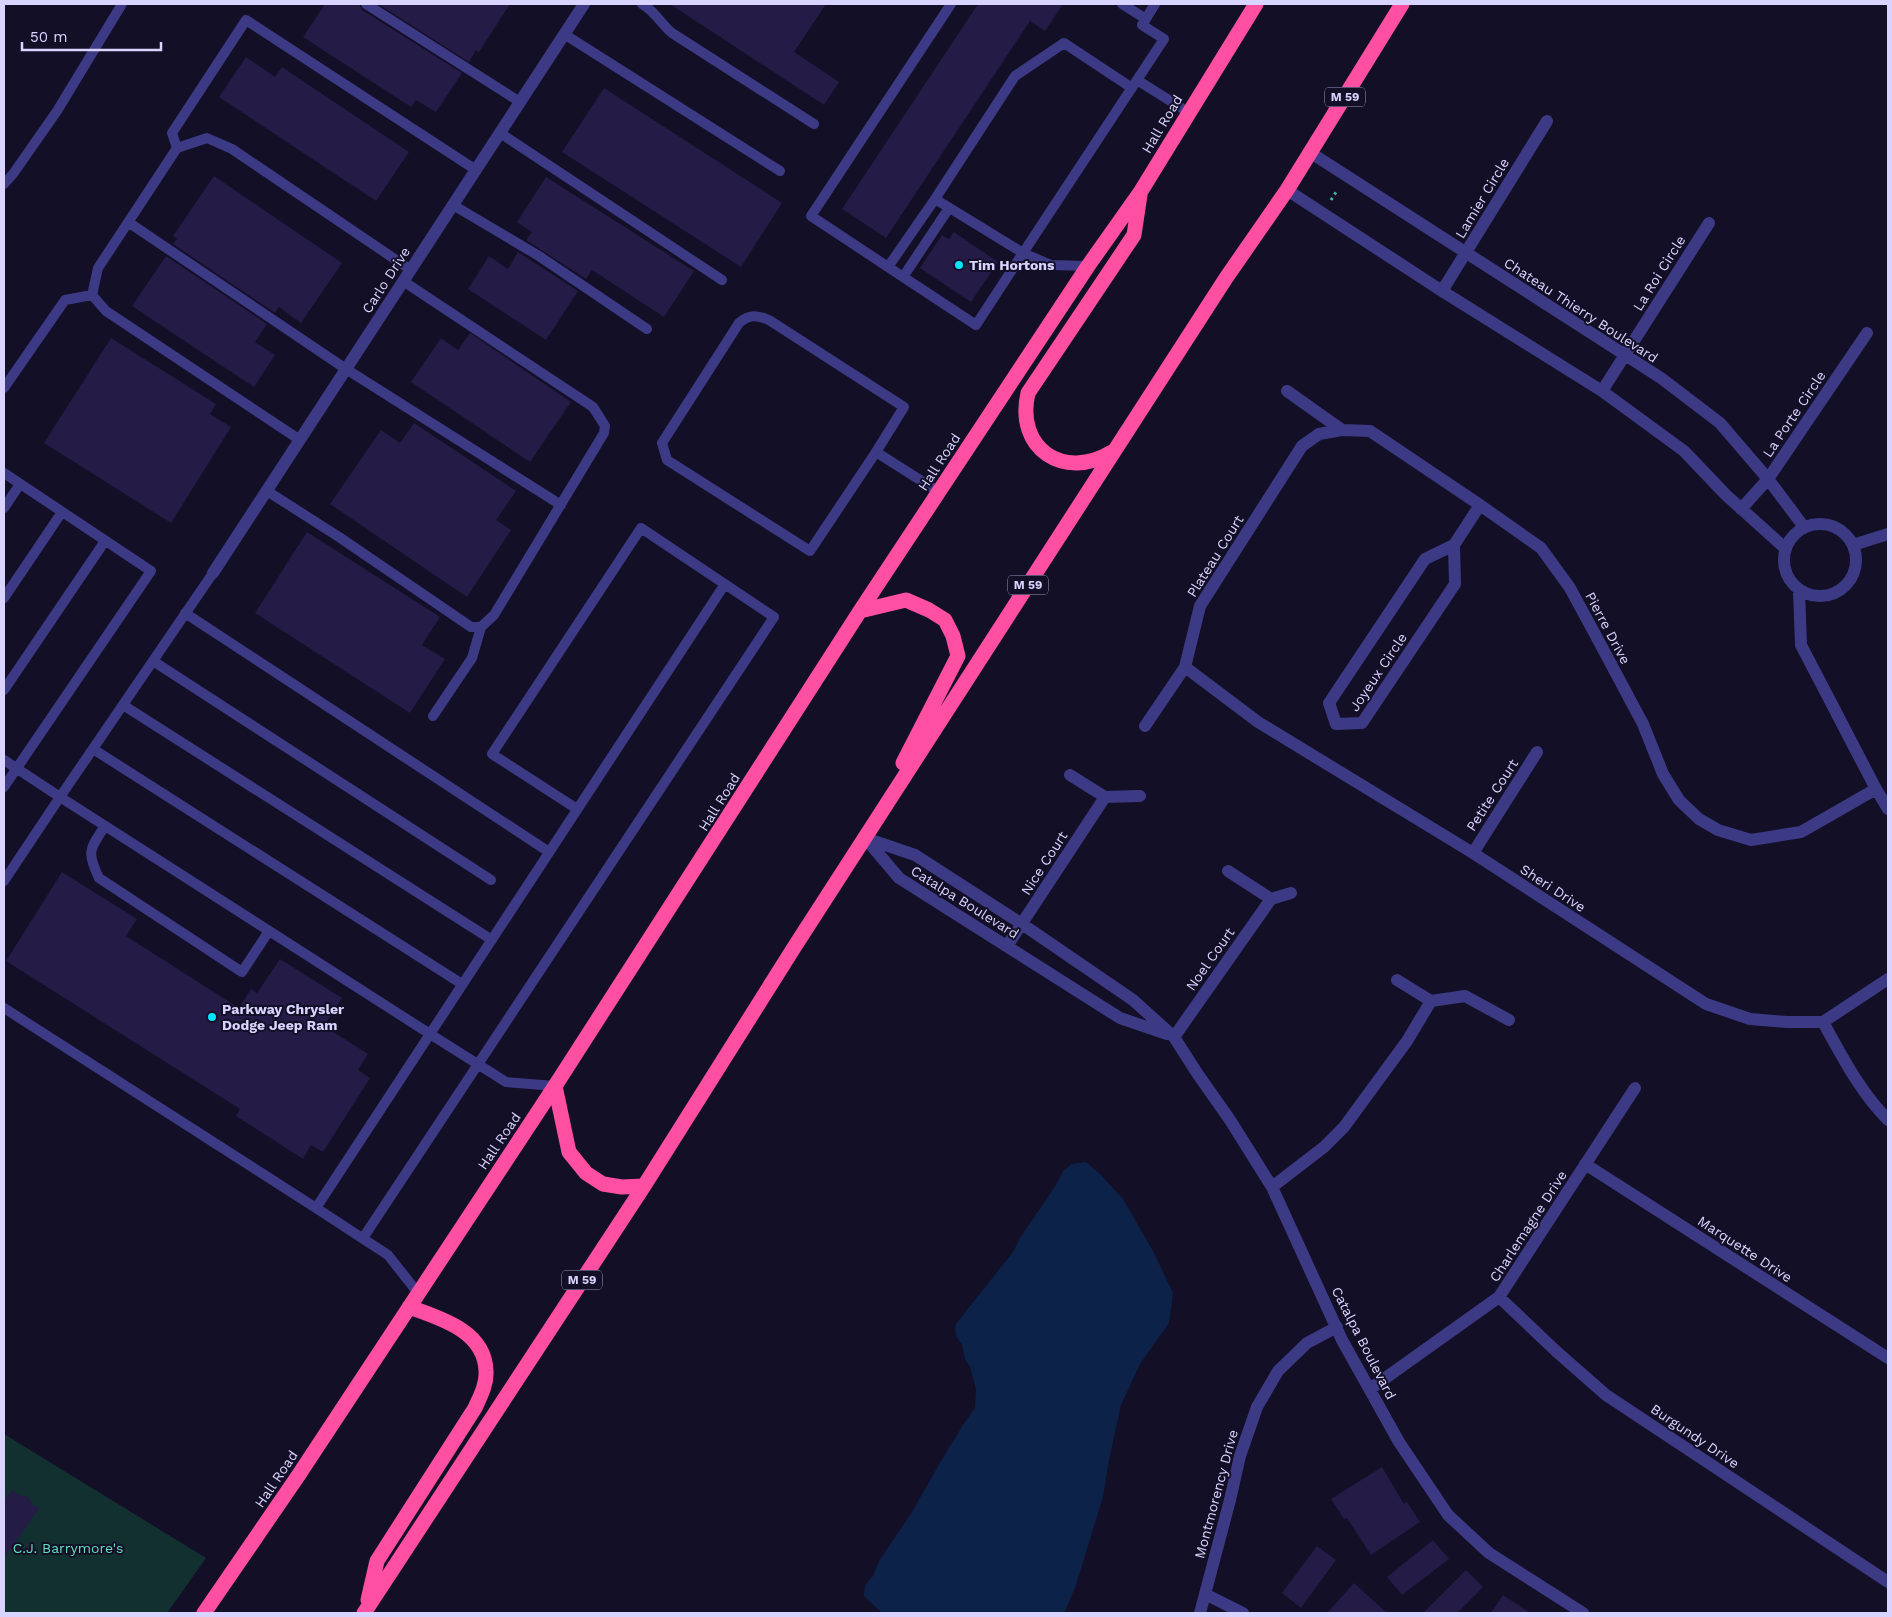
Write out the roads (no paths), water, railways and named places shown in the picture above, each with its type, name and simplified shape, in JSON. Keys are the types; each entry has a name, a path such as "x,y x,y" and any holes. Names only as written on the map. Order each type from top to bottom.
{"highway":[{"name":"Hall Road","path":"204,1613 298,1476 555,1086 860,611 1088,266 1141,191 1256,4"},
{"name":"M 59","path":"365,1612 644,1186 727,1053 1226,278 1311,153 1402,4"},
{"path":"1114,451 1094,461 1078,464 1064,462 1046,454 1035,443 1029,430 1024,407 1028,392 1134,235 1141,191"},
{"path":"860,611 906,600 930,610 945,620 953,636 958,656 865,838"},
{"path":"555,1086 569,1152 586,1173 603,1184 622,1187 644,1186"},
{"path":"365,1612 377,1561 475,1408 483,1391 487,1372 483,1354 469,1335 442,1318 409,1307"}],"street":[{"name":"Carlo Drive","path":"213,573 584,4"},
{"name":"Lamier Circle","path":"1442,291 1547,121"},
{"name":"Chateau Thierry Boulevard","path":"1311,153 1661,378 1720,423 1768,479 1804,527"},
{"path":"1287,190 1442,291 1602,391 1684,451 1726,495 1786,549"},
{"name":"La Roi Circle","path":"1602,391 1709,222"},
{"name":"La Porte Circle","path":"1741,509 1768,479 1867,333"},
{"path":"1287,391 1342,430"},
{"name":"Pierre Drive","path":"1342,430 1370,431 1541,548 1570,588 1643,724 1662,774 1679,800 1699,818 1718,830 1750,840 1801,832 1876,789"},
{"name":"Plateau Court","path":"1145,726 1185,667 1200,606 1302,446 1319,434 1342,430"},
{"path":"1454,545 1480,505"},
{"path":"1823,524 1841,530 1853,545 1857,564 1850,581 1836,594 1817,597 1799,591 1787,576 1783,557 1790,539 1804,527 1823,524"},
{"path":"1853,545 1888,534"},
{"name":"Joyeux Circle","path":"1454,545 1455,584 1362,724 1336,724 1329,703 1425,559 1454,545"},
{"path":"1799,591 1801,645 1888,809"},
{"name":"Sheri Drive","path":"1185,667 1258,722 1473,853 1706,1004 1750,1019 1823,1022"},
{"name":"Petite Court","path":"1473,853 1537,752"},
{"path":"1070,775 1105,797 1140,796"},
{"name":"Nice Court","path":"1007,946 1105,797"},
{"name":"Catalpa Boulevard","path":"865,838 914,855 1022,924 1133,1000 1174,1037 1272,1187 1336,1327 1399,1442 1448,1515 1489,1553 1583,1613"},
{"name":"Catalpa Boulevard","path":"865,838 899,878 1120,1018 1174,1037"},
{"path":"1228,871 1271,899 1291,894"},
{"name":"Noel Court","path":"1174,1037 1271,899"},
{"path":"1888,979 1823,1022 1850,1070 1873,1105 1888,1120"},
{"path":"1397,980 1431,1001 1466,996 1509,1020"},
{"path":"1272,1187 1324,1147 1344,1127 1407,1041 1431,1001"},
{"name":"Charlemagne Drive","path":"1370,1389 1499,1297 1635,1088"},
{"name":"Marquette Drive","path":"1585,1164 1888,1358"},
{"name":"Burgundy Drive","path":"1499,1297 1606,1395 1888,1582"},
{"name":"Montmorency Drive","path":"1200,1613 1240,1456 1257,1407 1278,1371 1306,1343 1336,1327"},
{"path":"1205,1594 1243,1613"}],"lane":[{"path":"4,184 57,111 122,4"},
{"path":"366,4 520,102"},
{"path":"642,4 656,15 665,28 672,33 814,124"},
{"path":"951,4 811,216 976,325 1164,39 1142,25 1156,4"},
{"path":"1122,4 1146,19"},
{"path":"177,148 172,133 246,20 476,170"},
{"path":"564,34 780,171"},
{"path":"888,267 1015,76 1064,43 1134,84 1188,112"},
{"path":"500,133 722,280"},
{"path":"92,295 98,268 177,148 207,138 232,149 411,270"},
{"path":"935,199 1023,253 1050,265 1088,266"},
{"path":"453,205 539,256 647,329"},
{"path":"903,277 949,208"},
{"path":"128,222 346,369 561,505"},
{"path":"403,281 594,407 605,426 604,433 494,615 481,628 472,658 433,716"},
{"path":"4,388 65,300 92,295"},
{"path":"92,295 106,311 300,440"},
{"path":"754,315 769,320 904,407 876,452 810,551 667,460 662,443 739,323 747,316 754,315"},
{"path":"876,452 939,492"},
{"path":"4,473 151,572 4,787"},
{"path":"4,508 20,484"},
{"path":"266,491 339,537 471,627 481,628"},
{"path":"4,598 62,512"},
{"path":"363,1238 774,617 641,528 492,754 577,809"},
{"path":"4,690 105,541"},
{"path":"4,881 213,573"},
{"path":"316,1208 724,584"},
{"path":"186,613 549,852"},
{"path":"153,661 491,880"},
{"path":"123,705 492,940"},
{"path":"93,749 462,984"},
{"path":"4,760 506,1082 555,1086"},
{"path":"105,826 92,846 90,855 90,861 98,878 242,972 269,931"},
{"path":"4,1008 388,1255 418,1293"}],"water":[{"path":"1086,1162 1123,1199 1153,1251 1173,1293 1169,1323 1140,1364 1121,1405 1103,1497 1075,1588 1064,1613 882,1613 864,1596 865,1585 873,1576 879,1561 912,1512 941,1461 975,1408 976,1389 962,1345 956,1336 955,1325 1013,1252 1063,1171 1072,1164"}],"place":[{"name":"Tim Hortons","path":"959,265"},
{"name":"Parkway Chrysler Dodge Jeep Ram","path":"212,1017"}],"park label":[{"name":"C.J. Barrymore's","path":"68,1548"}]}
